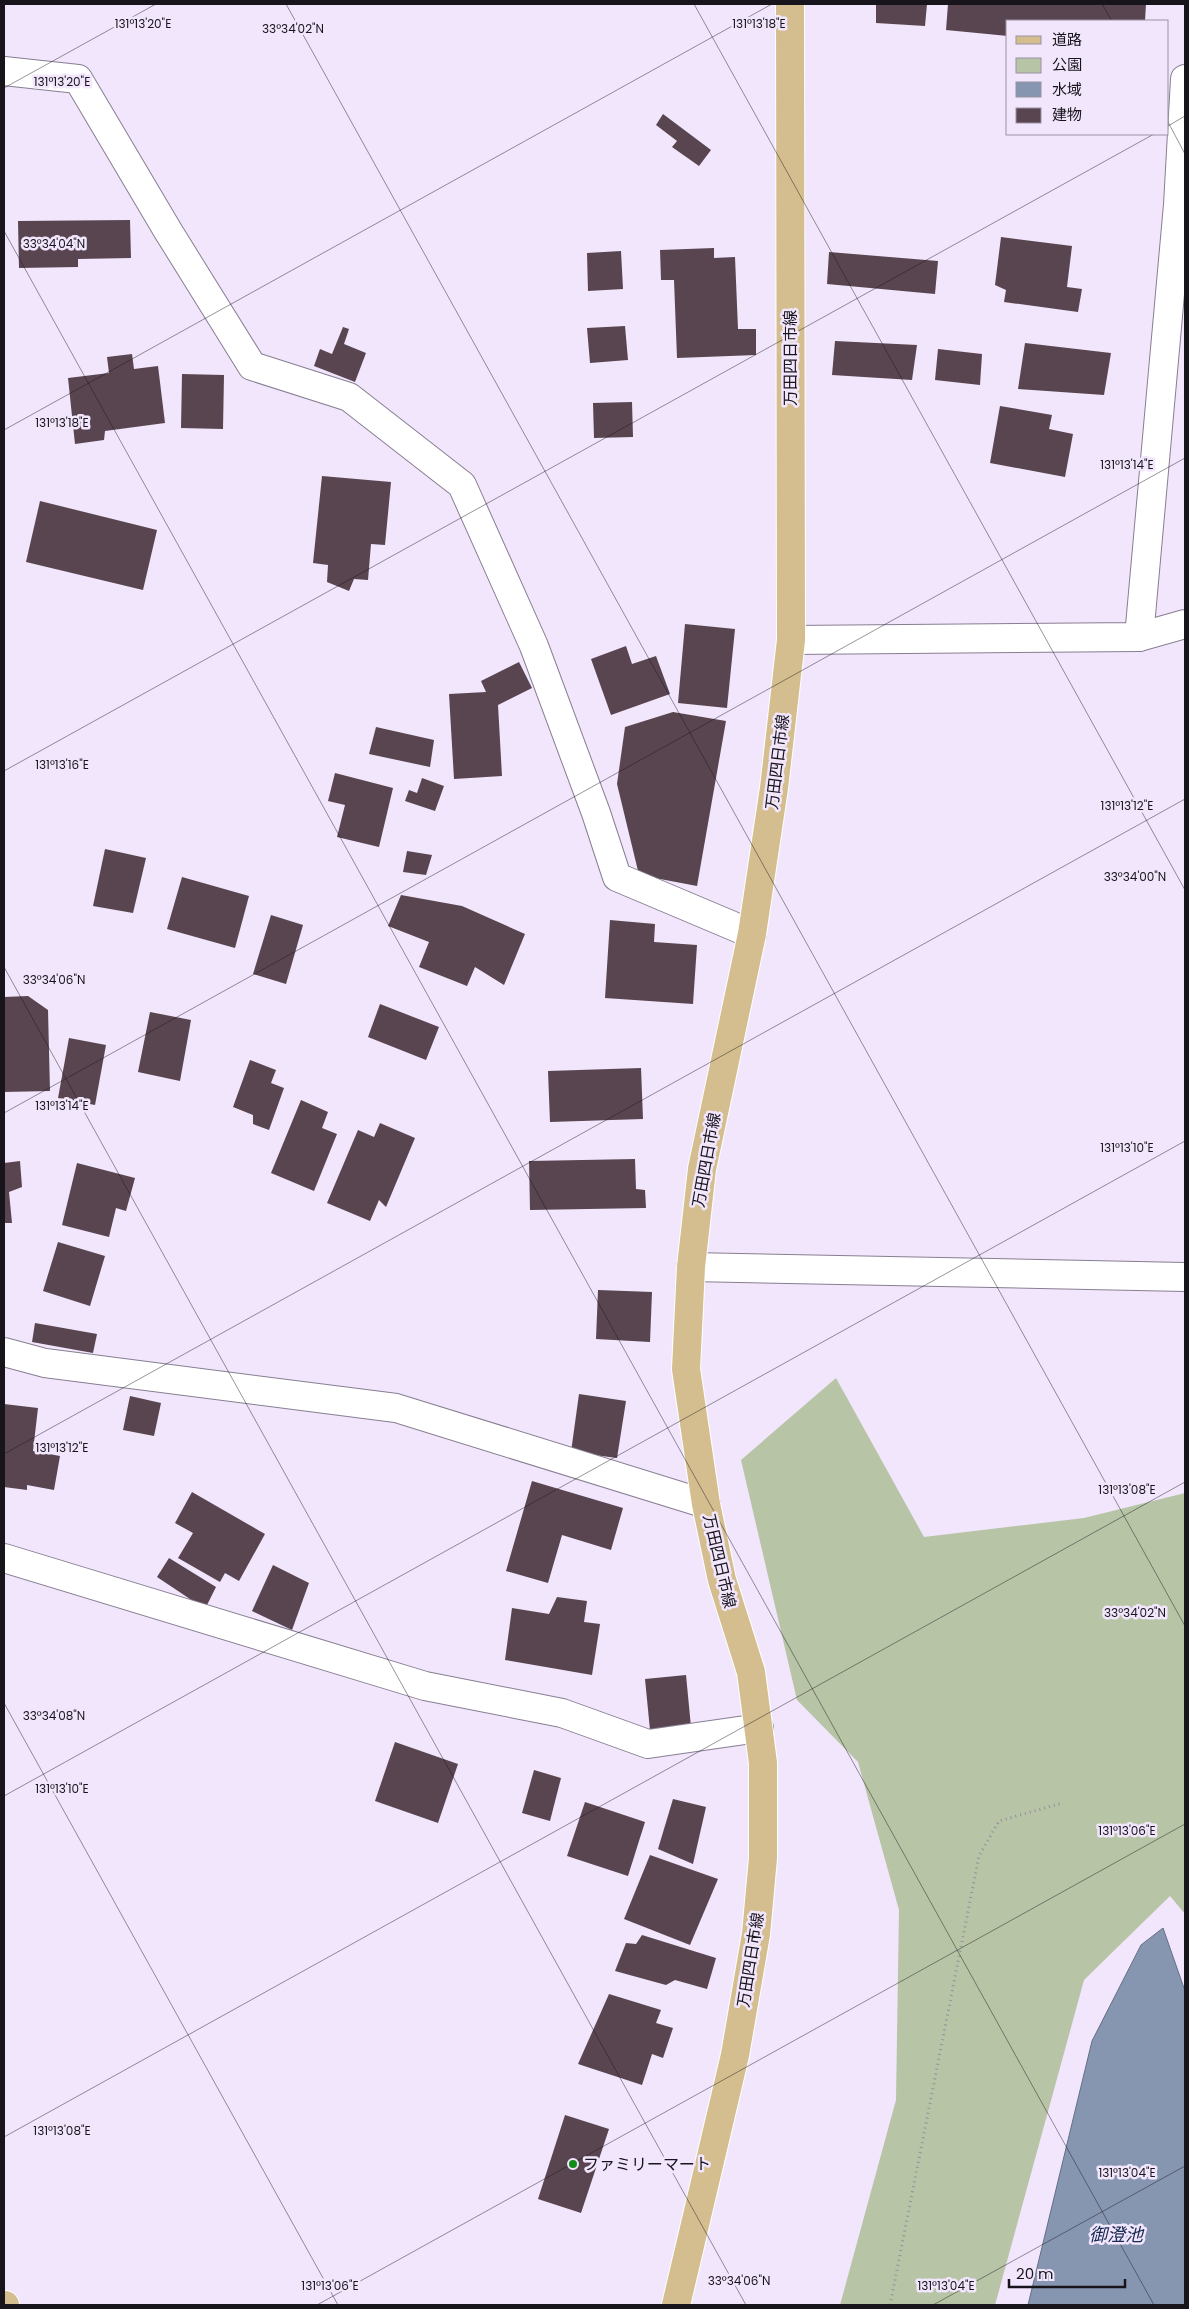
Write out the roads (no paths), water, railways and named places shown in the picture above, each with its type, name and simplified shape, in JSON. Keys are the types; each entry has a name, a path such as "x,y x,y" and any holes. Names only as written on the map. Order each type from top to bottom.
{"main road":[{"name":"万田四日市線","path":"676,2305 735,2055 756,1934 763,1858 763,1762 759,1728 750,1672 722,1580 706,1504 686,1369 690,1267 702,1169 752,934 774,788 791,640 790,4"}],"street":[{"path":"4,71 78,79 168,232 252,366 349,397 462,485 534,646 596,813 617,877 752,934"},
{"path":"1139,637 1178,205 1185,79"},
{"path":"791,640 1139,637 1185,624"},
{"path":"690,1267 1185,1277"},
{"path":"4,1352 45,1363 396,1408 706,1504"},
{"path":"4,1558 425,1686 562,1713 648,1744 759,1728"}],"water":[{"name":"御澄池","path":"1163,1928 1185,1991 1185,2305 1028,2305 1092,2041 1141,1945"}],"place":[{"name":"ファミリーマート","path":"573,2164"}]}
